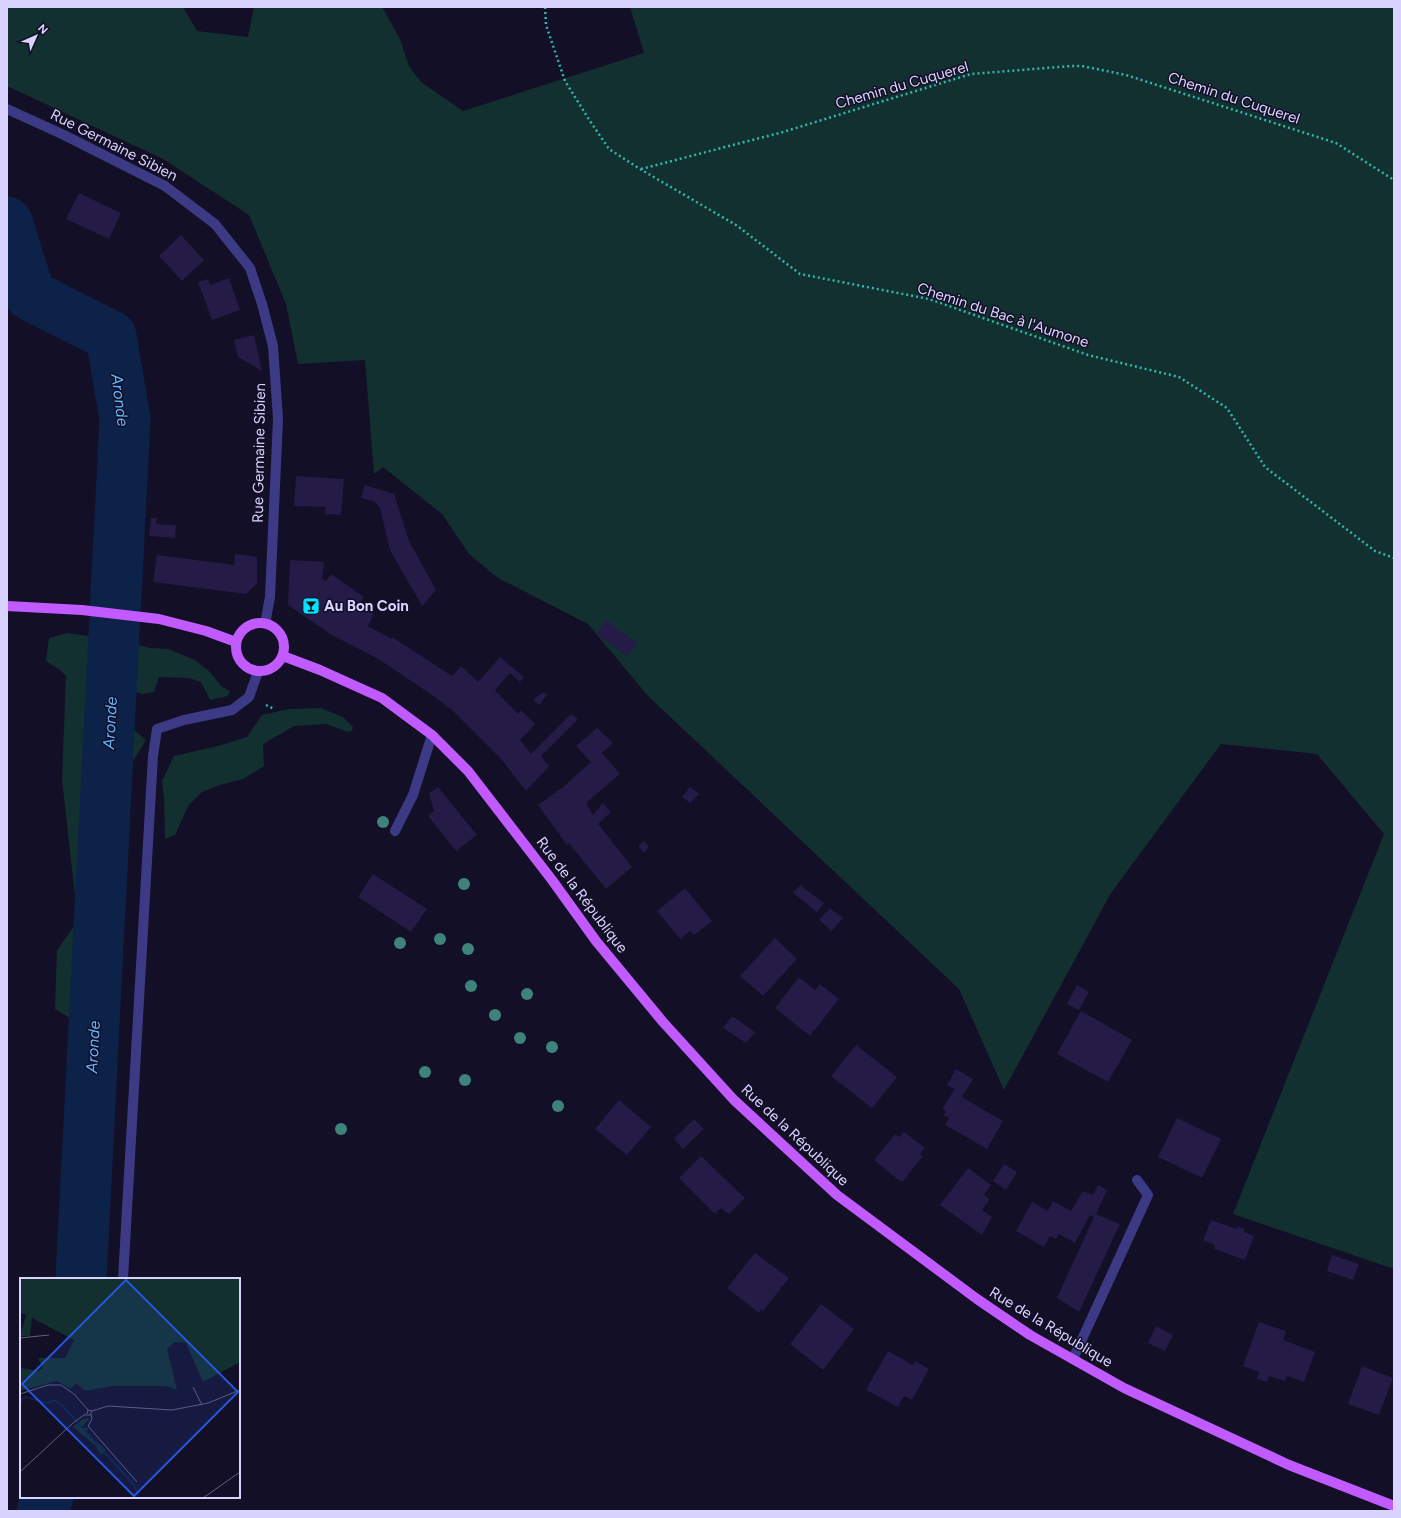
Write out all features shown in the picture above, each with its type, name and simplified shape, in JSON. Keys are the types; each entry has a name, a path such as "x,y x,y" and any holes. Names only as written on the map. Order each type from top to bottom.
{"main road":[{"path":"7,606 82,610 159,619 206,631 236,642"},
{"path":"258,623 265,624 272,626 282,637 284,644 283,656 277,665 271,669 258,672 250,670 238,659 236,642 239,635 250,625 258,623"},
{"name":"Rue de la République","path":"283,656 320,670 382,698 432,735 468,771 552,880 596,941 663,1022 734,1100 837,1195 977,1299 1030,1335 1124,1388 1289,1465 1394,1506"}],"street":[{"name":"Rue Germaine Sibien","path":"7,109 64,135 166,186 215,224 250,268 262,304 273,346 278,419 270,597 265,624"},
{"path":"123,1278 153,756 157,729 184,720 232,710 249,697 258,672"},
{"path":"395,831 413,795 432,735"},
{"path":"1073,1359 1148,1194 1137,1180"}],"path":[{"name":"Chemin du Bac à l'Aumone","path":"545,7 546,25 565,81 609,149 640,169 736,225 800,274 929,299 1088,355 1179,377 1227,408 1265,467 1375,551 1394,558"},
{"name":"Chemin du Cuquerel","path":"640,169 783,132 970,74 1082,66 1126,74 1336,144 1394,180"}],"green space":[{"path":"7,7 183,7 197,31 248,37 254,7 382,7 400,39 409,66 421,82 463,111 644,53 630,7 1394,7 1394,1269 1233,1214 1384,834 1317,754 1221,744 1111,893 1004,1090 959,989 648,696 588,624 498,578 469,554 442,514 383,467 374,474 365,360 298,364 286,304 249,215 163,159 7,86"},
{"path":"68,633 129,642 149,648 168,649 195,660 210,672 222,687 230,691 228,696 210,700 201,682 189,678 159,677 154,692 142,694 129,689 99,684 96,691 94,697 95,707 97,712 109,727 134,730 146,740 130,766 122,770 92,766 90,811 120,916 120,966 115,1008 94,1027 78,1023 55,1009 57,950 75,925 77,914 62,779 66,676 46,661 49,638"},
{"path":"321,708 343,717 353,727 352,731 348,732 326,724 294,726 263,744 264,766 243,779 220,785 202,792 188,806 175,835 165,839 162,781 174,756 218,746 247,737 262,715 289,709"}],"building":[{"path":"79,193 121,213 109,239 66,219"},
{"path":"181,235 204,260 182,281 159,256"},
{"path":"229,278 240,310 212,320 198,282 208,279 210,285"},
{"path":"254,335 262,371 238,357 234,340"},
{"path":"296,476 344,479 341,515 325,514 326,507 294,506"},
{"path":"365,485 394,494 409,541 436,590 422,606 390,550 380,508 374,501 361,498"},
{"path":"151,518 157,518 156,524 176,525 175,538 149,536"},
{"path":"235,554 257,557 257,583 246,594 153,582 157,555 234,565"},
{"path":"290,560 324,562 322,578 326,581 331,574 364,597 359,604 374,614 368,626 392,639 392,637 452,676 461,666 478,682 500,657 524,677 520,682 510,673 495,690 518,714 521,710 535,724 520,740 531,754 571,714 578,719 541,756 549,766 526,791 501,759 452,710 380,660 330,634 288,605"},
{"path":"606,620 637,643 627,656 597,634"},
{"path":"543,692 547,695 539,705 533,700"},
{"path":"597,728 613,743 602,753 620,774 586,803 593,815 603,803 611,812 598,824 632,867 606,889 569,843 567,845 538,805 563,787 591,762 576,746"},
{"path":"438,787 477,835 456,851 428,816 434,811 429,793"},
{"path":"690,787 699,794 690,803 682,797"},
{"path":"644,841 649,847 644,853 638,846"},
{"path":"373,874 427,909 411,932 358,897"},
{"path":"800,885 824,903 817,912 793,893"},
{"path":"685,888 712,921 694,935 690,931 680,939 657,911"},
{"path":"830,908 843,918 832,931 819,920"},
{"path":"775,938 797,959 763,996 740,976"},
{"path":"799,977 815,990 820,984 839,999 810,1036 775,1008"},
{"path":"1077,985 1089,992 1079,1010 1067,1004"},
{"path":"1081,1011 1132,1040 1108,1082 1057,1054"},
{"path":"732,1016 755,1032 746,1043 723,1028"},
{"path":"856,1045 897,1077 872,1108 831,1076"},
{"path":"956,1069 973,1079 962,1097 1003,1121 987,1149 945,1125 949,1118 943,1115 946,1111 942,1109 955,1089 947,1085"},
{"path":"619,1100 651,1127 627,1155 595,1129"},
{"path":"1177,1118 1221,1139 1202,1178 1158,1157"},
{"path":"694,1119 704,1129 683,1149 674,1139"},
{"path":"904,1132 925,1148 920,1154 923,1156 903,1181 900,1181 875,1161 875,1159 895,1134 900,1137"},
{"path":"701,1156 745,1198 729,1214 721,1208 715,1214 679,1178"},
{"path":"1004,1164 1017,1172 1006,1190 993,1181"},
{"path":"968,1168 991,1185 984,1195 990,1199 982,1210 992,1217 982,1235 940,1205"},
{"path":"1098,1185 1107,1190 1096,1214 1120,1224 1079,1312 1057,1298 1094,1217 1090,1215 1075,1243 1059,1234 1056,1239 1050,1236 1044,1247 1016,1231 1032,1202 1048,1211 1053,1201 1071,1211 1083,1191 1093,1195"},
{"path":"1211,1220 1237,1229 1238,1226 1245,1229 1244,1232 1254,1236 1245,1260 1214,1249 1215,1245 1203,1240"},
{"path":"755,1253 789,1278 763,1311 761,1309 759,1313 727,1288"},
{"path":"1332,1255 1359,1264 1353,1280 1327,1271"},
{"path":"821,1304 854,1329 823,1370 790,1344"},
{"path":"1259,1322 1286,1331 1283,1340 1315,1352 1304,1382 1287,1376 1285,1381 1269,1376 1267,1382 1257,1379 1259,1372 1243,1366"},
{"path":"1156,1326 1173,1335 1165,1351 1148,1343"},
{"path":"888,1351 913,1365 915,1361 929,1369 912,1400 904,1396 898,1407 866,1390"},
{"path":"1362,1366 1393,1378 1379,1415 1348,1404"}],"waterway":[{"name":"Aronde","path":"7,222 30,295 111,336 125,419 81,1278"},
{"name":"Aronde","path":"42,1511 48,1498"}],"place":[{"name":"Au Bon Coin","path":"311,606"}]}
